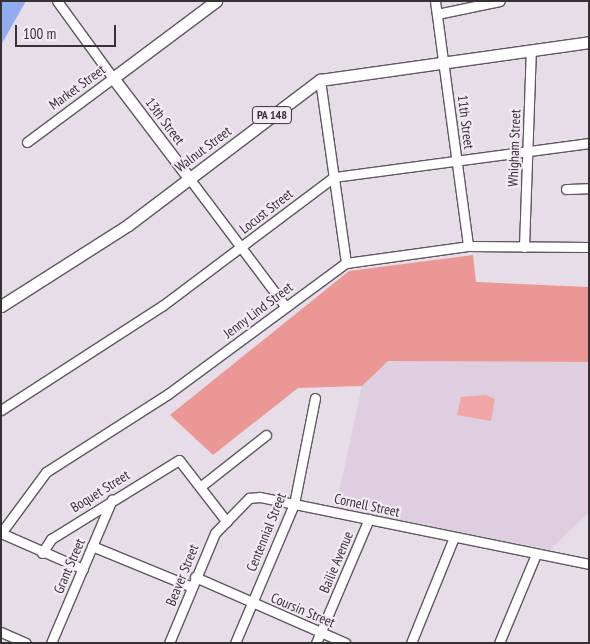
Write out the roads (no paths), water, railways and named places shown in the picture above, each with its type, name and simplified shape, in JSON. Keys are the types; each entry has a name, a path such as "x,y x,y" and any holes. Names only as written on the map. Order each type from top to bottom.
{"main road":[{"name":"Market Street","path":"113,78 216,1"},
{"name":"Walnut Street","path":"1,306 128,225 320,80 589,42"},
{"name":"13th Street","path":"113,78 189,178"}],"street":[{"name":"13th Street","path":"57,1 113,78"},
{"name":"11th Street","path":"435,1 468,246"},
{"path":"437,14 500,1"},
{"name":"Whigham Street","path":"524,246 531,50"},
{"name":"Market Street","path":"27,142 113,78"},
{"path":"320,80 346,263"},
{"name":"Locust Street","path":"1,410 123,334 334,177 528,153 589,143"},
{"name":"13th Street","path":"189,178 286,307"},
{"path":"566,189 589,188"},
{"name":"Jenny Lind Street","path":"1,533 46,472 168,394 346,263 468,246 589,247"},
{"name":"Centennial Street","path":"236,643 294,504 315,398"},
{"path":"227,522 200,487 266,435"},
{"name":"Boquet Street","path":"42,553 51,539 112,499 179,460 200,487"},
{"name":"Cornell Street","path":"227,522 249,498 294,504 589,564"},
{"name":"Grant Street","path":"51,643 112,499"},
{"name":"Bailie Avenue","path":"316,643 369,520"},
{"name":"Beaver Street","path":"169,643 215,533 227,522"},
{"path":"1,533 42,553 83,569"},
{"path":"411,643 454,536"},
{"name":"Coursin Street","path":"92,546 252,603 345,643"},
{"path":"499,643 536,554"},
{"path":"1,632 26,643"}],"water":[{"path":"1,1 26,1 1,45"}]}
